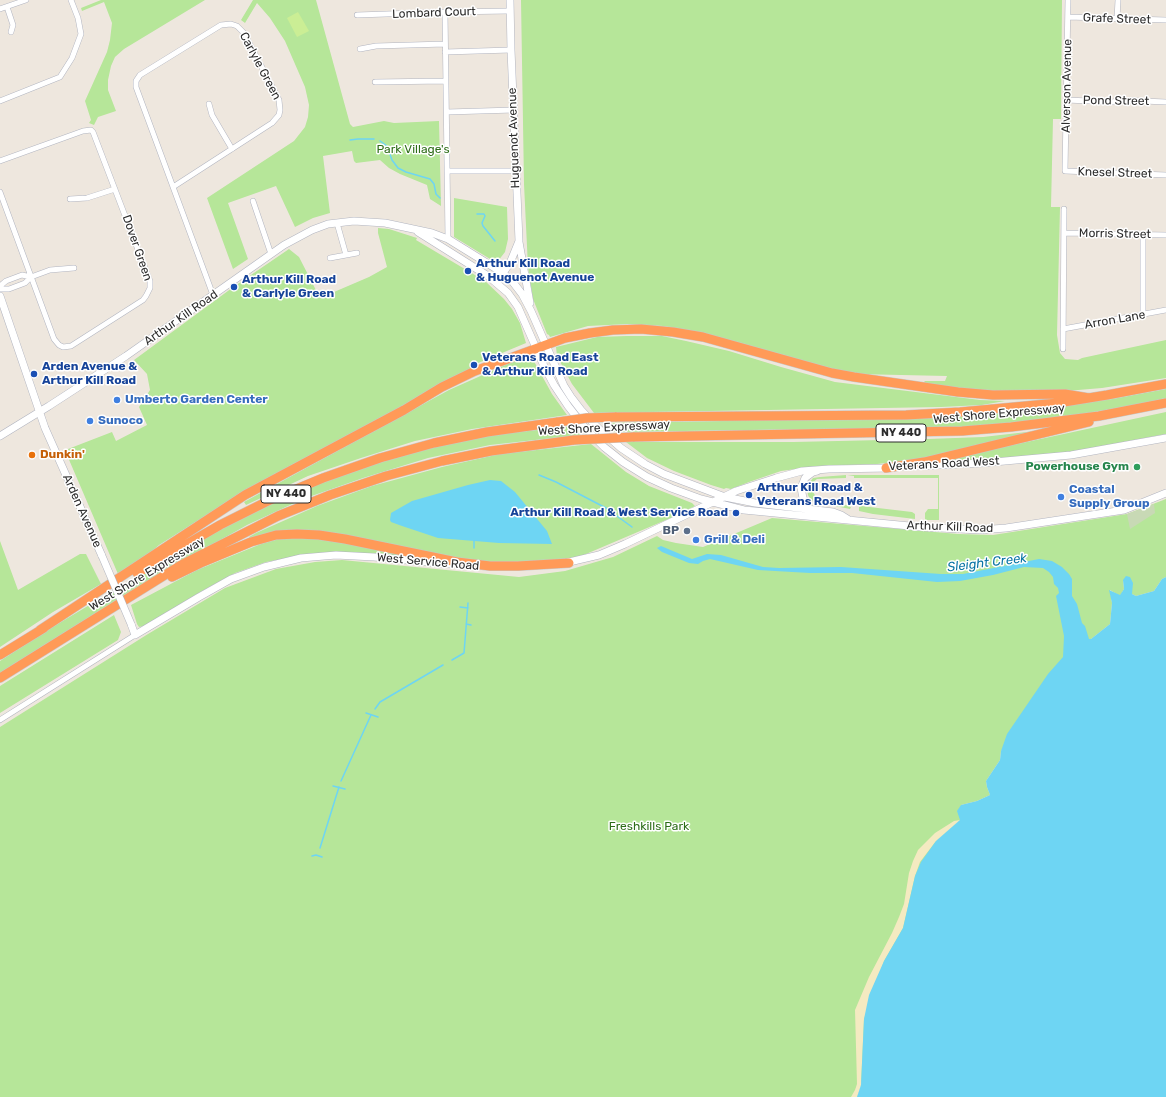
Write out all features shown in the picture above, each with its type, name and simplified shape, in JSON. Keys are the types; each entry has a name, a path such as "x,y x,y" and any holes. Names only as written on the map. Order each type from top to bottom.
{"highway":[{"path":"40,630 245,495 397,414 442,387 475,371 565,338 605,331 641,329 673,332 703,338 832,373 958,392 1000,395 1065,394 1089,398"},
{"name":"West Shore Expressway","path":"0,655 220,525 270,500 323,478 380,458 434,443 487,432 587,418 906,415 1009,408 1089,398 1166,384"},
{"path":"886,468 924,462 1166,404"},
{"name":"West Shore Expressway","path":"0,678 181,565 278,516 330,495 386,476 442,460 492,450 574,440 633,437 962,432 1091,417 1166,404"},
{"path":"106,613 161,582 203,562 251,542 276,536 297,534 319,535 457,562 490,566 569,563"}],"street":[{"path":"0,10 26,0"},
{"path":"0,100 60,77 63,73 72,58 81,34 78,18 71,0"},
{"name":"Huguenot Avenue","path":"503,273 514,254 519,241 515,171 510,0"},
{"name":"Alverson Avenue","path":"1064,171 1068,0"},
{"path":"1117,19 1118,0"},
{"path":"7,7 12,25 12,32"},
{"name":"Lombard Court","path":"357,15 510,11"},
{"path":"445,12 448,239"},
{"name":"Grafe Street","path":"1068,17 1166,20"},
{"name":"Carlyle Green","path":"173,187 276,119 280,110 278,100 244,33 237,26 226,24 221,25 140,75 136,81 136,87 173,187 213,295"},
{"path":"360,48 376,46 445,44"},
{"path":"445,52 511,50"},
{"path":"375,82 445,81"},
{"name":"Pond Street","path":"1066,100 1166,102"},
{"path":"210,104 212,115 232,149"},
{"path":"447,112 514,110"},
{"name":"Dover Green","path":"0,161 83,131 91,130 95,135 150,281 149,293 143,300 70,346 63,347 59,345 54,339 0,192"},
{"path":"447,171 515,171"},
{"name":"Knesel Street","path":"1064,171 1166,175"},
{"path":"70,199 87,198 115,188"},
{"path":"253,201 271,254"},
{"path":"1063,349 1064,209"},
{"name":"Arthur Kill Road","path":"0,436 126,356 284,245 312,230 328,224 354,221 396,225 415,230"},
{"path":"337,223 346,255"},
{"path":"415,230 432,232 448,239 503,273 512,281 522,294 531,311"},
{"path":"415,230 494,280 508,293 518,307 541,347"},
{"name":"Morris Street","path":"1064,233 1166,235"},
{"path":"1142,315 1143,235"},
{"path":"519,241 531,311 541,347"},
{"path":"330,258 357,253"},
{"path":"0,287 9,289 25,283 31,277 50,270 74,268"},
{"path":"494,280 503,273"},
{"path":"0,287 6,281 22,275 31,277"},
{"name":"Arden Avenue","path":"0,296 54,450 136,635"},
{"name":"Arron Lane","path":"1063,329 1166,310"},
{"name":"Arthur Kill Road","path":"541,347 564,386 581,410 598,428 621,448 645,464 664,474 725,497 755,503 833,512 842,515 849,520"},
{"name":"Arthur Kill Road","path":"541,347 554,385 586,429 604,447 623,462 647,477 671,488 712,503 740,510 959,530 993,529 1124,510 1166,493"},
{"name":"Veterans Road West","path":"725,497 749,486 795,472 829,468 886,468 1028,459 1099,450 1166,438"},
{"path":"809,509 802,498 801,488 805,478 813,472 829,468"},
{"name":"West Service Road","path":"136,635 199,596 231,579 264,567 301,558 336,555 366,556 497,568 525,568 569,563 599,555 625,544 725,497"},
{"path":"0,720 136,635"}],"green space":[{"path":"101,0 205,0 124,49 115,57 111,66 108,80 108,90 116,111 98,117 94,125 89,123 91,120 85,101 107,52 112,23 104,2 82,11 81,8"},
{"name":"Park Village's","path":"253,0 316,0 350,124 353,127 384,121 394,123 439,121 441,206 430,199 427,185 400,174 389,168 380,160 356,163 354,161 352,151 323,156 330,213 313,218 295,227 276,186 228,203 248,259 233,269 207,198 294,141 305,127 309,105 305,87 285,41 270,18 257,3 245,23 241,20"},
{"path":"521,0 1062,0 1061,119 1053,119 1051,207 1060,207 1057,335 1060,353 1065,359 1078,360 1166,340 1166,378 1102,388 1054,392 1002,392 921,385 925,381 945,381 947,376 855,374 818,366 697,332 663,326 628,324 588,326 550,337 547,334 533,299 528,267 524,184"},
{"path":"298,12 309,31 297,37 287,18"},
{"path":"454,198 507,207 508,239 505,252 498,261 495,262 454,237"},
{"path":"378,228 389,229 417,238 416,240 485,281 512,309 520,323 526,343 471,366 471,369 386,417 213,511 159,545 150,553 118,574 67,455 68,449 112,432 116,441 147,425 139,407 150,390 147,374 134,360 232,288 289,249 299,257 320,298 369,277 387,267"},
{"path":"662,336 686,341 729,351 835,382 980,400 1005,401 982,405 941,407 594,413 572,384 557,356 556,347 597,337"},
{"path":"530,354 552,394 567,415 472,429 415,441 308,476 246,505 244,502 449,390"},
{"path":"1166,389 1166,398 1144,403 1083,414 1016,423 958,427 615,432 605,423 952,417 1015,412 1112,399"},
{"path":"1166,412 1166,434 1054,455 943,462 943,460"},
{"path":"573,426 580,435 490,445 428,458 363,478 303,499 247,525 201,551 0,674 0,661 46,631 148,570 244,516 300,491 360,468 427,449 491,435"},
{"path":"1053,429 923,459 877,464 818,466 781,471 731,489 724,489 711,485 674,471 647,458 626,442 793,442 928,439 983,437"},
{"path":"591,444 626,472 649,486 692,503 695,506 673,517 579,557 523,563 477,561 422,553 315,532 250,539 249,537 317,506 372,486 442,467 500,454"},
{"path":"846,475 846,478 817,479 812,483 811,489 818,500 850,506 850,509 815,502 810,499 807,486 813,478"},
{"path":"847,475 939,475 939,520 925,520 925,513 928,509 938,509 938,478 854,478 854,476"},
{"name":"Freshkills Park","path":"1166,499 1166,577 1162,579 1154,591 1136,596 1132,594 1123,580 1124,589 1120,596 1110,590 1112,603 1110,624 1076,651 1001,751 1000,760 986,781 990,795 977,801 961,805 960,820 936,841 857,1097 0,1097 0,727 148,634 225,588 276,569 315,562 342,560 519,577 565,571 613,557 657,536 663,540 703,547 772,518 958,534 993,535 1127,514"},
{"path":"1154,504 1155,513 1130,529 1127,514"},
{"path":"859,507 912,512 915,514 915,519 859,511"},
{"path":"310,536 403,555 404,557 347,552 309,554 266,562 235,573 144,626 139,627 137,624 131,605 197,570 261,544 286,537"},
{"path":"0,541 18,590 80,554 86,554 101,584 53,612 0,647"},
{"path":"114,615 121,632 118,640 0,713 0,686"}],"sand":[{"path":"960,820 936,841 920,862 915,876 903,928 884,961 864,1019 861,1085 857,1097 851,1097 857,1084 855,1010 869,977 899,917 904,904 909,873 913,861 918,850 935,833 954,821"}],"water":[{"path":"490,480 501,481 515,492 547,531 552,544 499,543 438,538 391,522 390,520 391,513 412,501"},
{"path":"661,546 692,559 707,554 721,555 763,567 779,568 841,567 941,574 963,574 1039,559 1052,561 1062,567 1072,579 1072,596 1077,604 1082,623 1085,626 1089,639 1110,624 1112,603 1109,590 1120,595 1124,589 1123,580 1126,576 1130,577 1133,583 1132,594 1136,596 1154,591 1162,579 1166,577 1166,1097 857,1097 861,1085 864,1019 869,995 884,961 903,928 915,876 921,862 936,841 960,820 957,811 961,805 977,801 990,795 986,781 1000,760 1001,751 1007,734 1048,674 1063,657 1064,636 1056,596 1059,593 1058,588 1054,584 1053,577 1049,572 1043,568 1024,567 960,581 937,582 852,573 810,573 758,570 710,559 698,564 689,563 662,552 657,548"}],"waterway":[{"path":"350,140 374,139"},
{"path":"380,141 387,146 392,160 398,168 430,179 434,184 436,194 440,198"},
{"path":"477,214 484,214 485,216 482,223 483,226 495,241"},
{"name":"Sleight Creek","path":"539,475 556,482 606,508 632,527"},
{"path":"474,541 474,548"},
{"path":"452,660 464,653 468,603"},
{"path":"460,607 468,608"},
{"path":"466,624 471,625"},
{"path":"375,709 380,702 443,665"},
{"path":"366,713 378,717"},
{"path":"341,781 371,715"},
{"path":"333,786 345,789"},
{"path":"320,848 339,787"},
{"path":"312,856 316,855 322,857"}],"place":[{"name":"Arthur Kill Road & Huguenot Avenue","path":"468,271"},
{"name":"Arthur Kill Road & Carlyle Green","path":"234,287"},
{"name":"Veterans Road East & Arthur Kill Road","path":"474,365"},
{"name":"Arden Avenue & Arthur Kill Road","path":"34,374"},
{"name":"Umberto Garden Center","path":"117,400"},
{"name":"Sunoco","path":"90,421"},
{"name":"Dunkin'","path":"32,455"},
{"name":"Powerhouse Gym","path":"1137,467"},
{"name":"Arthur Kill Road & Veterans Road West","path":"749,495"},
{"name":"Coastal Supply Group","path":"1061,497"},
{"name":"Arthur Kill Road & West Service Road","path":"736,513"},
{"name":"BP","path":"687,531"},
{"name":"Grill & Deli","path":"696,540"}]}
